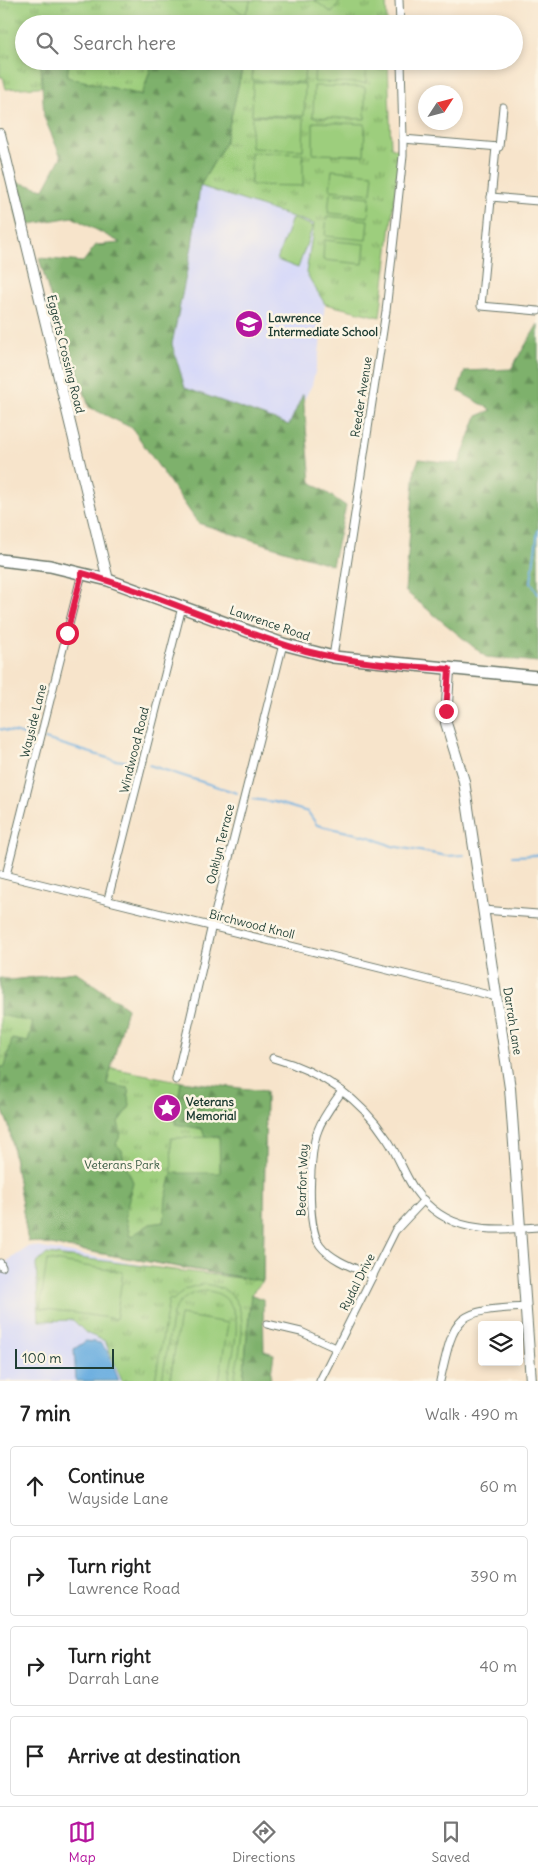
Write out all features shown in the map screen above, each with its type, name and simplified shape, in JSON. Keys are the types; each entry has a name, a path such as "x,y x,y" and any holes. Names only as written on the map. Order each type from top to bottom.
{"main road":[{"name":"Lawrence Road","path":"0,560 45,565 108,580 283,644 333,657 538,677"}],"street":[{"path":"399,0 400,15"},
{"name":"Reeder Avenue","path":"333,657 386,310 403,156 401,70"},
{"path":"504,107 499,147 496,147 481,306 538,310"},
{"name":"Eggerts Crossing Road","path":"0,134 108,580"},
{"path":"403,139 496,147"},
{"path":"492,197 538,201"},
{"name":"Wayside Lane","path":"3,874 82,573"},
{"name":"Windwood Road","path":"108,900 182,607"},
{"name":"Oaklyn Terrace","path":"176,1080 212,925 283,644"},
{"name":"Darrah Lane","path":"449,669 446,723 464,781 510,1088 531,1381"},
{"name":"Birchwood Knoll","path":"3,874 497,997"},
{"path":"483,910 538,914"},
{"path":"272,1058 314,1073 342,1091 378,1126 408,1179 424,1200 443,1216 465,1226 492,1231 538,1227"},
{"name":"Bearfort Way","path":"342,1091 321,1122 314,1143 311,1221 316,1239 327,1252 373,1276"},
{"name":"Rydal Drive","path":"320,1381 395,1231 424,1200"},
{"path":"440,1381 449,1339 464,1319 487,1309 526,1307"},
{"path":"267,1324 300,1332 336,1348"}],"shaded area":[{"name":"Lawrence Intermediate School","path":"200,186 316,223 306,273 325,304 319,354 312,385 290,425 185,388 172,344"},
{"path":"30,1246 226,1279 243,1381 0,1381 0,1266"}],"green space":[{"path":"0,0 386,0 387,15 15,15 15,70 157,70 146,99 66,85 6,89 3,77 0,77"},
{"path":"221,0 251,0 245,15"},
{"path":"314,0 341,0 332,13"},
{"path":"41,70 68,70 67,77 142,95 150,70 242,70 225,143 200,186 192,246 172,344 185,388 289,425 303,394 311,482 346,506 332,565 198,523 132,428 89,407 69,346 57,320 39,258 83,262 96,245 121,243 72,217 19,226 8,180 44,189 61,157 44,117"},
{"path":"242,70 388,70 391,147 400,150 380,317 325,304 306,273 314,224 200,186 225,143"},
{"path":"253,70 305,70 304,82 252,80"},
{"path":"315,70 366,70 366,83 314,82"},
{"path":"253,82 305,84 304,116 252,115"},
{"path":"314,86 365,87 365,119 313,117"},
{"path":"252,116 304,118 303,150 251,148"},
{"path":"313,122 365,124 364,155 313,154"},
{"path":"251,152 303,154 303,186 251,185"},
{"path":"332,170 373,174 371,194 330,190"},
{"path":"330,193 370,197 368,217 328,213"},
{"path":"327,216 368,220 366,240 325,236"},
{"path":"292,218 313,226 298,268 277,260"},
{"path":"324,240 365,244 363,264 323,260"},
{"path":"538,324 538,662 486,657 405,591 415,469 419,459 459,464 477,416 492,410 458,391 465,371 511,369"},
{"name":"Veterans Park","path":"76,972 127,1008 111,1068 194,1084 266,1091 263,1281 251,1294 243,1381 122,1381 105,1341 86,1333 73,1320 39,1321 36,1264 47,1254 247,1279 28,1241 9,1126 0,1104 0,978 12,980"},
{"name":"Veterans Park","path":"76,972 127,1008 107,1084 128,1088 130,1106 118,1122 121,1134 116,1144 122,1150 124,1161 133,1182 125,1216 130,1237 150,1224 164,1222 166,1198 172,1173 220,1172 219,1137 205,1137 202,1129 175,1124 181,1081 266,1091 263,1281 28,1241 9,1126 0,1104 0,1067 5,1067 12,1039 28,1042 33,1022 0,1015 0,978 12,980"},
{"path":"219,1137 220,1173 172,1173 171,1138"},
{"path":"47,1260 123,1272 116,1319 40,1308"},
{"path":"202,1284 220,1288 232,1296 239,1307 242,1320 242,1335 234,1381 228,1381 236,1338 235,1315 230,1304 223,1297 215,1292 206,1291 187,1297 173,1313 162,1381 155,1381 169,1299 173,1300 185,1289"},
{"path":"251,1294 263,1299 264,1351 274,1354 270,1381 243,1381"},
{"path":"180,1315 228,1323 219,1381 170,1381"}],"water":[{"path":"86,1341 100,1343 108,1352 119,1381 76,1381 74,1349"}],"waterway":[{"path":"538,530 531,582 538,594"},
{"path":"0,729 33,737"},
{"path":"45,739 114,760 135,762"},
{"path":"149,765 237,793"},
{"path":"252,799 274,802 308,812 317,825 370,837 392,846 447,856 464,855"},
{"path":"513,856 538,855"}],"place":[{"name":"Lawrence Intermediate School","path":"249,324"},
{"name":"Veterans Memorial","path":"167,1108"}],"route":[{"path":"67,633 82,573 115,582 306,651 333,657 449,669 446,711"}]}
